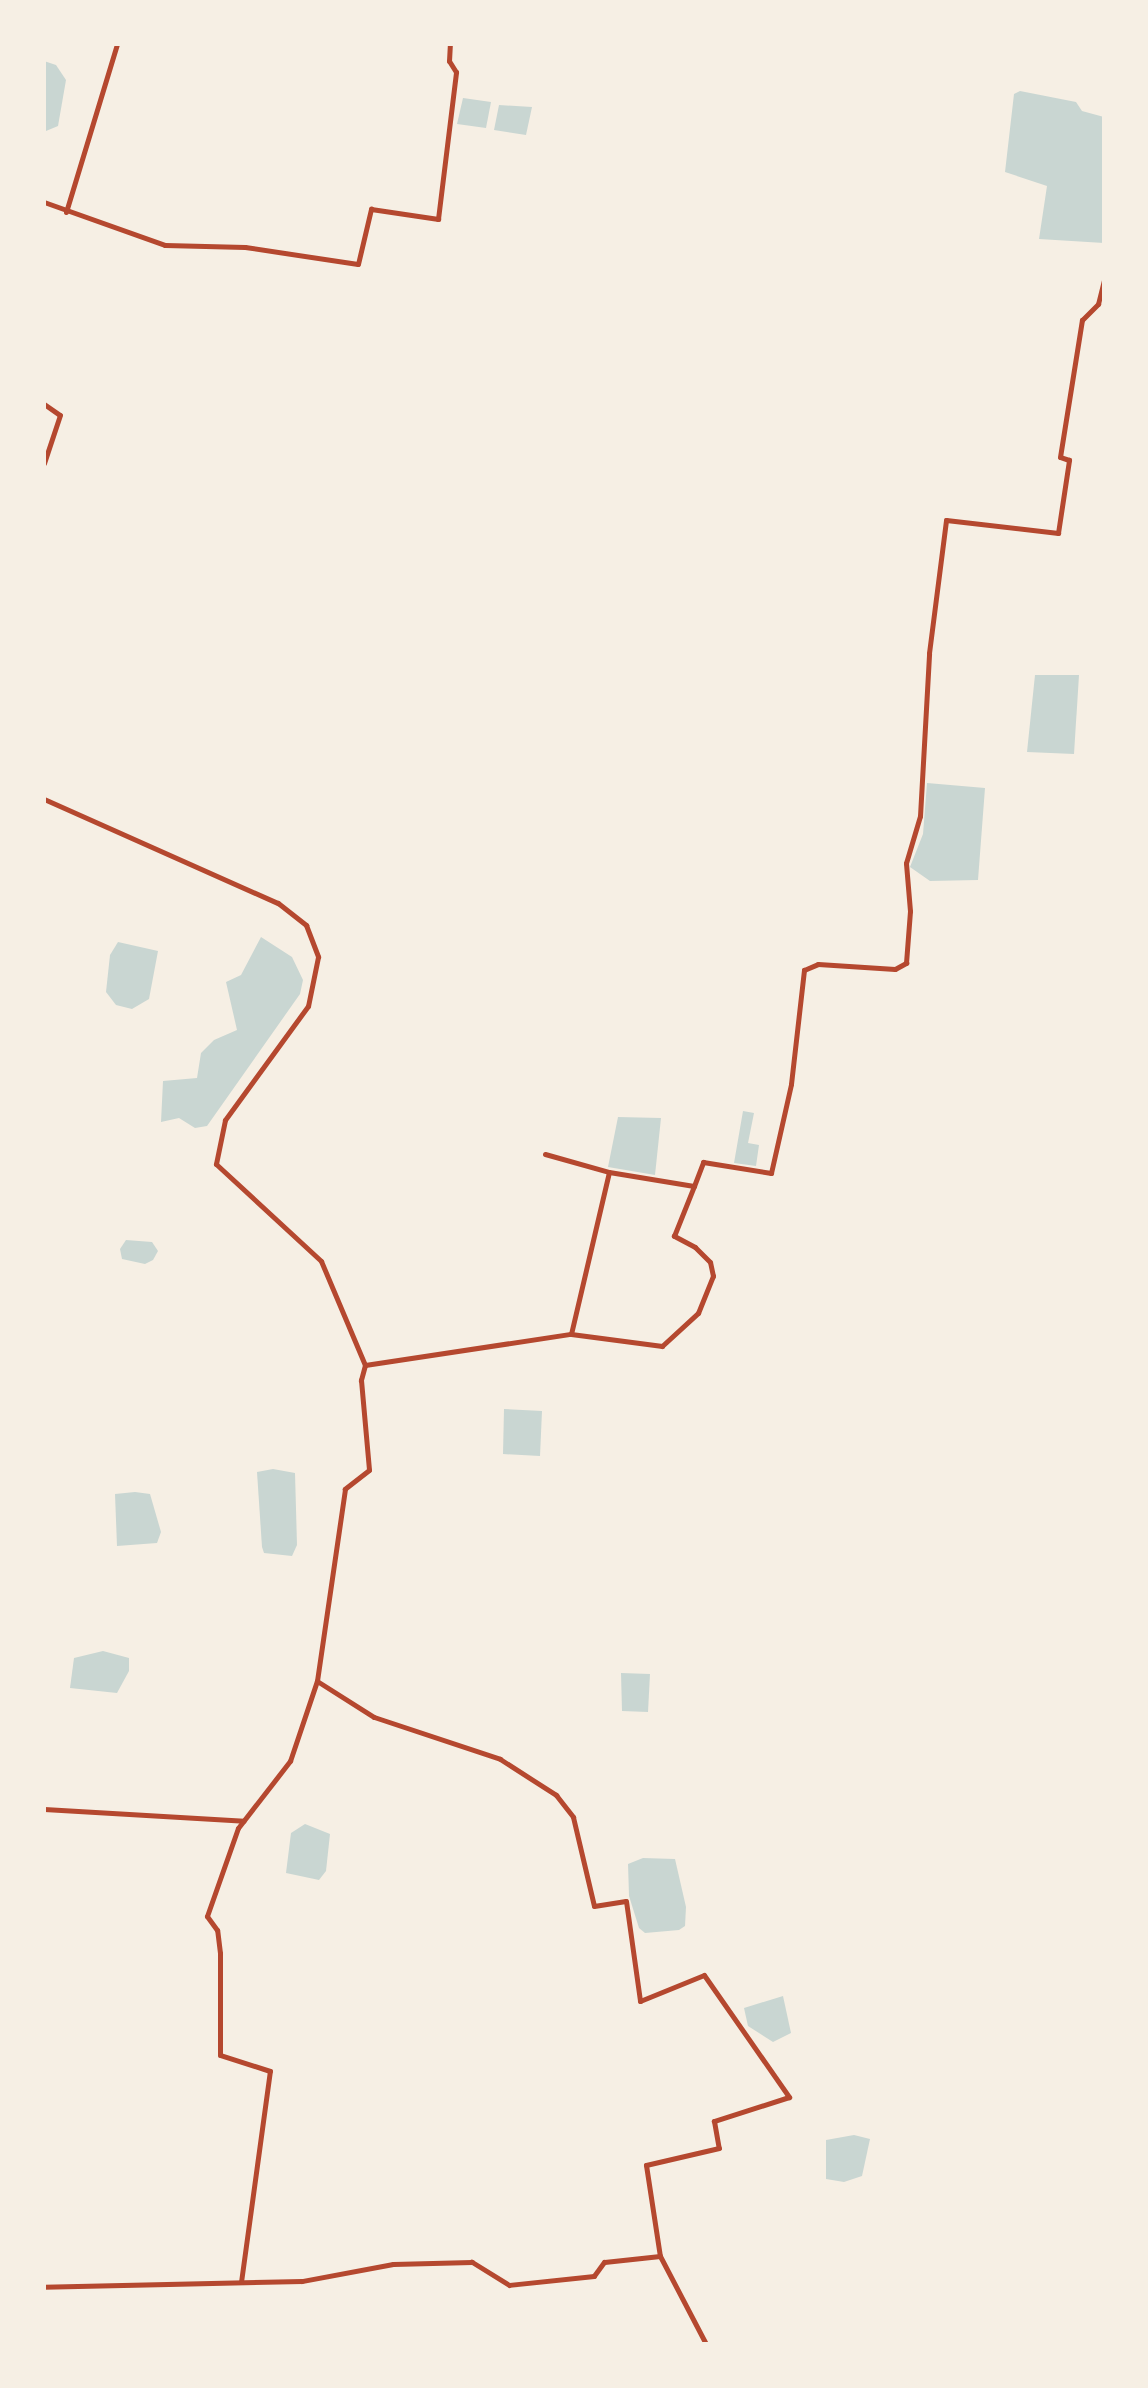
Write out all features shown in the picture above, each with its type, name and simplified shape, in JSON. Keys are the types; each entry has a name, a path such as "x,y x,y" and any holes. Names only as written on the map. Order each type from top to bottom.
{"street":[{"path":"66,212 117,44"},
{"path":"44,202 165,245 245,247 358,264 371,209 438,219 456,72 449,61 450,44"},
{"path":"365,1365 571,1334 662,1346 698,1313 713,1276 710,1262 695,1247 674,1236 703,1162 771,1173 791,1084 804,970 818,964 895,969 906,963 910,911 906,863 920,816 929,653 946,520 1058,533 1069,460 1060,457 1082,320 1098,304 1104,280"},
{"path":"44,404 60,415 44,463"},
{"path":"44,799 231,879 306,925 318,957 308,1006 225,1120 216,1164 321,1261 365,1365 361,1380 369,1470 345,1489 317,1681 290,1761 244,1821 207,1916 217,1930 220,1953 220,2055 270,2071 241,2282"},
{"path":"545,1154 609,1172 694,1186"},
{"path":"571,1334 609,1172"},
{"path":"317,1681 374,1717 500,1759 556,1795 573,1817 594,1906 626,1901 640,2001 704,1975 789,2097 714,2121 719,2148 646,2165 660,2256 706,2344"},
{"path":"44,1809 244,1821"},
{"path":"44,2287 302,2281 393,2264 472,2262 509,2285 594,2276 604,2262 660,2256"}],"shaded area":[{"path":"44,61 56,65 66,80 58,126 46,131"},
{"path":"1020,91 1076,102 1082,111 1104,117 1104,243 1039,239 1047,186 1005,172 1014,94"},
{"path":"463,98 491,102 486,128 457,124"},
{"path":"499,105 532,107 526,135 494,130"},
{"path":"1035,675 1079,675 1074,754 1027,752"},
{"path":"927,783 985,788 978,880 930,881 910,867 923,834"},
{"path":"261,937 292,957 303,980 300,994 207,1126 195,1128 179,1118 161,1122 163,1081 197,1078 201,1053 214,1040 237,1030 226,982 241,975"},
{"path":"118,942 158,951 149,999 132,1009 116,1005 106,992 110,955"},
{"path":"743,1111 754,1113 748,1143 759,1145 756,1166 734,1163"},
{"path":"618,1117 661,1118 655,1175 608,1167"},
{"path":"126,1240 152,1242 158,1251 153,1260 145,1264 122,1259 120,1249"},
{"path":"504,1409 542,1411 540,1456 503,1454"},
{"path":"273,1469 295,1473 297,1545 292,1556 264,1553 262,1547 257,1472"},
{"path":"115,1494 150,1494 161,1532 157,1543 117,1546"},
{"path":"103,1651 129,1658 129,1671 117,1693 70,1688 74,1658"},
{"path":"621,1673 650,1674 648,1712 622,1711"},
{"path":"305,1824 330,1834 326,1871 319,1880 286,1873 291,1833"},
{"path":"643,1858 675,1859 686,1907 685,1926 679,1930 645,1933 639,1928 629,1896 628,1864"},
{"path":"783,1996 791,2033 773,2042 748,2026 744,2008"},
{"path":"854,2135 870,2139 862,2176 844,2182 826,2179 826,2140"}]}
